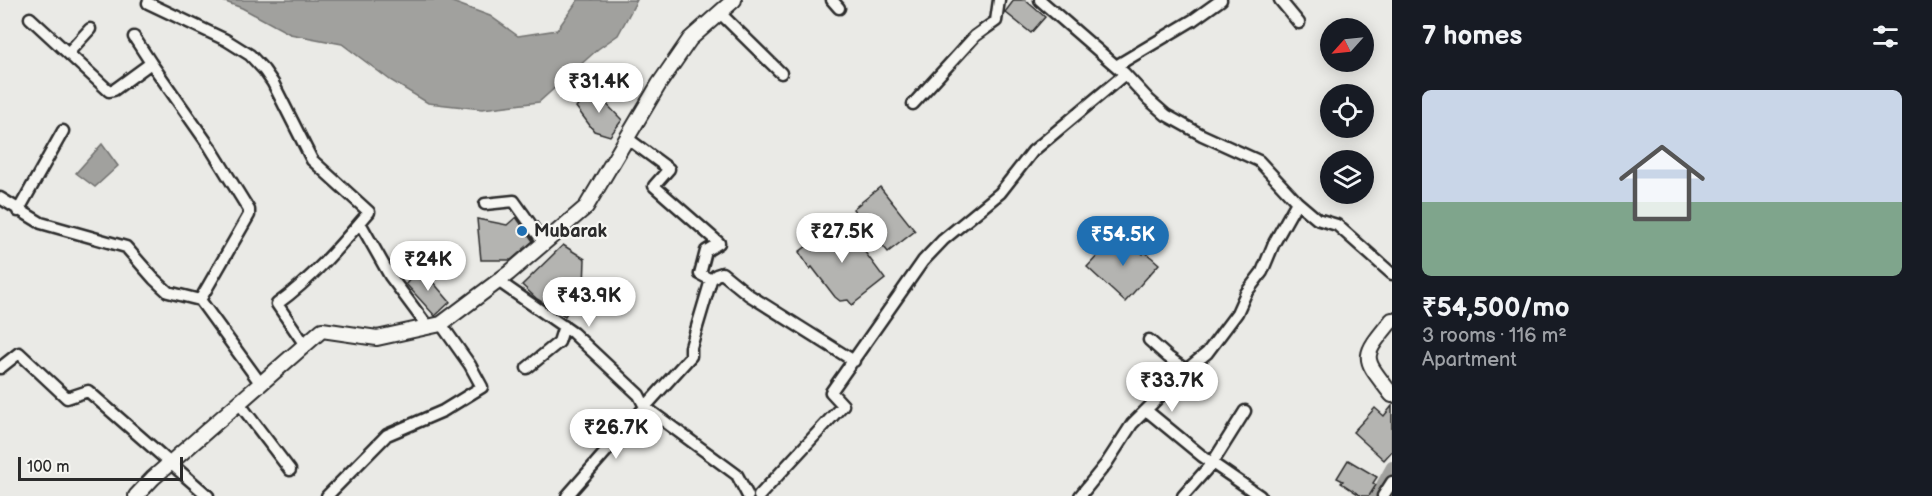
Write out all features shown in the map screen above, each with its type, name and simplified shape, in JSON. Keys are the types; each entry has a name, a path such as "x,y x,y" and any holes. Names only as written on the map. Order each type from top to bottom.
{"street":[{"path":"136,496 170,463 322,330 377,338 435,326 498,281 544,243 586,207 659,84 690,39 734,0"},
{"path":"914,104 975,36 996,21 999,0"},
{"path":"1040,0 1125,74 1166,115 1202,135 1259,161 1317,219 1337,225 1392,274"},
{"path":"1116,66 1193,20 1221,0"},
{"path":"1280,0 1299,23"},
{"path":"148,3 250,54 277,91 312,160 369,212 313,275 277,304 305,345"},
{"path":"720,13 781,73"},
{"path":"30,18 112,91 151,63"},
{"path":"68,52 90,29"},
{"path":"134,37 210,147 250,212 200,300"},
{"path":"759,496 843,405 831,392 923,261 943,240 1000,193 1033,151 1125,74"},
{"path":"18,211 63,131"},
{"path":"627,138 669,169 654,186 719,243 706,251 700,274 711,280"},
{"path":"0,198 41,223 126,247 168,292 200,300 261,384"},
{"path":"485,204 513,201 544,243"},
{"path":"1080,496 1106,464 1132,424 1186,370 1207,353 1237,313 1246,293 1262,272 1274,243 1298,202"},
{"path":"327,496 387,435 443,411 482,387 470,365 390,276 360,223"},
{"path":"567,496 691,356 691,347 711,280 716,275 722,273 749,295 854,361"},
{"path":"498,281 564,327 608,363 639,394 645,407 737,475 748,496"},
{"path":"1392,321 1369,348 1369,365 1392,395"},
{"path":"527,368 559,342 564,327"},
{"path":"1149,340 1186,370"},
{"path":"0,368 19,353 67,398 88,391 208,496"},
{"path":"239,404 290,470"},
{"path":"1146,411 1191,447 1260,496"},
{"path":"1183,496 1213,462 1245,411"},
{"path":"1383,496 1392,482"}],"shaded area":[{"path":"220,0 447,0 490,16 518,36 557,30 578,0 637,0 618,35 598,49 539,102 482,109 428,103 390,80 342,44 290,34 242,8"},
{"path":"102,144 118,166 95,187 76,173"}],"building":[{"path":"1014,0 1025,0 1045,17 1031,33 1005,12"},
{"path":"594,91 622,120 610,136 594,131 576,107"},
{"path":"880,187 915,231 888,252 853,209"},
{"path":"516,217 533,241 511,260 481,260 477,219 507,225"},
{"path":"841,220 885,279 852,305 848,300 840,301 835,297 812,267 810,269 799,252"},
{"path":"1119,233 1143,254 1144,251 1159,264 1125,302 1087,267"},
{"path":"563,245 585,259 584,287 565,316 537,299 522,285"},
{"path":"420,267 450,302 435,316 406,284"},
{"path":"1392,406 1392,451 1384,460 1353,432 1375,408 1384,416"},
{"path":"1348,460 1377,477 1373,483 1376,485 1369,496 1361,496 1337,478"}],"waterway":[{"path":"1376,496 1392,467"}],"place":[{"name":"Mubarak","path":"522,231"}]}
